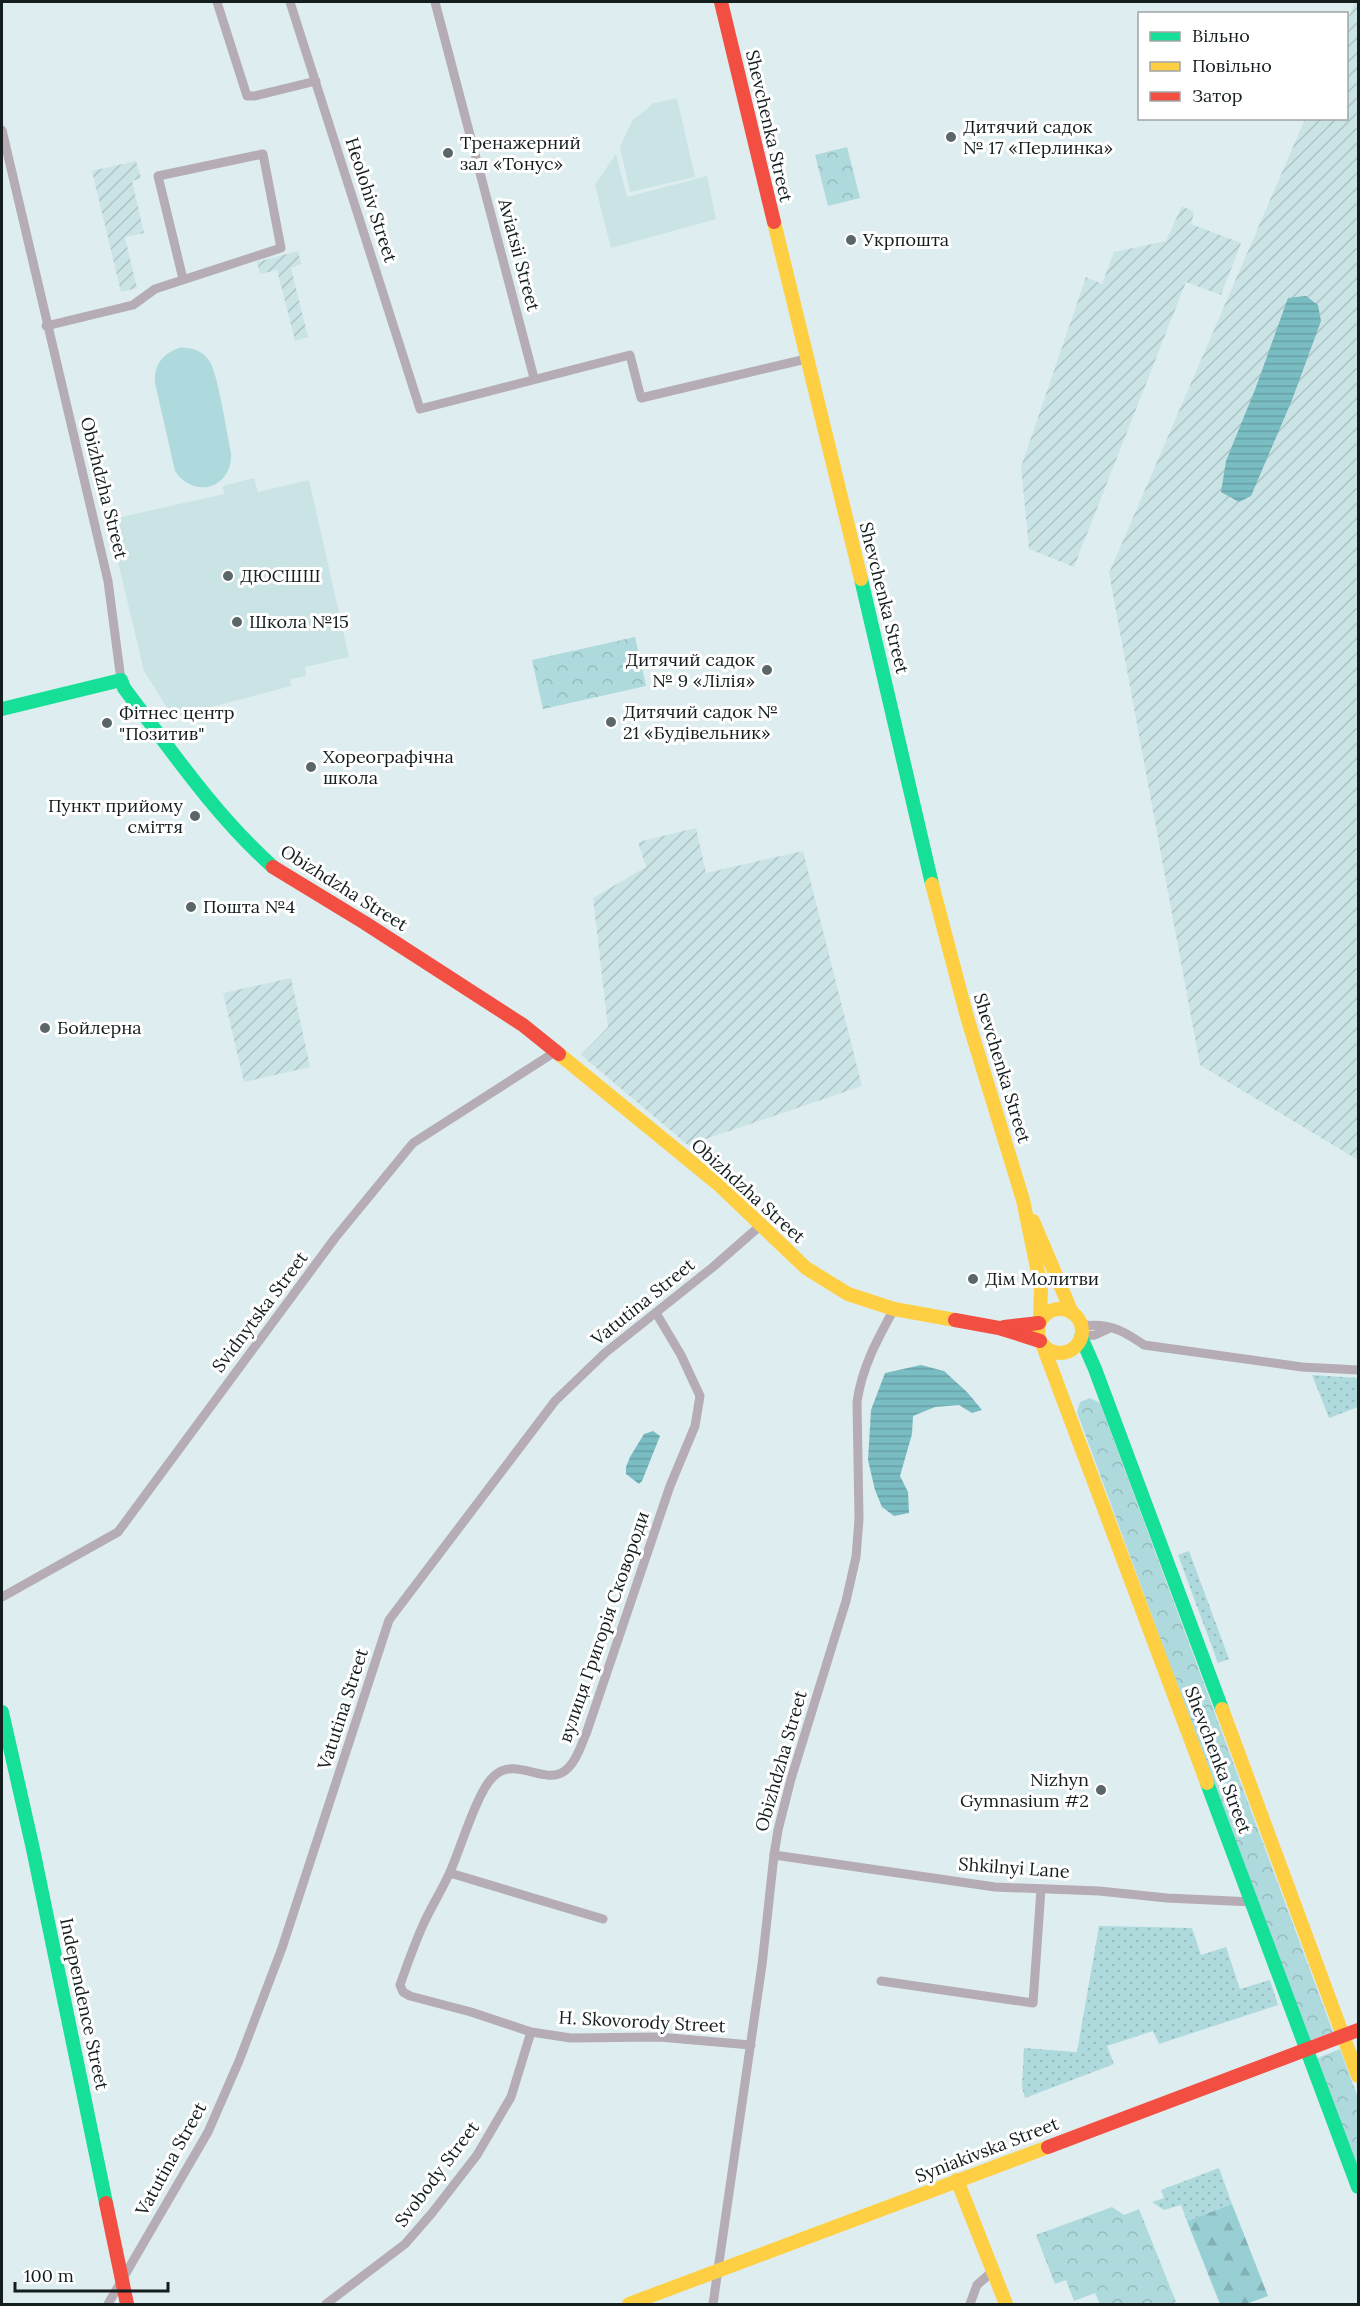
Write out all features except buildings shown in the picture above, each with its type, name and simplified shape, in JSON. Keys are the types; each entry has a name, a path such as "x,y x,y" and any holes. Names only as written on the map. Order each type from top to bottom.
{"main road":[{"name":"Shevchenka Street","path":"721,2 887,688 937,906 967,1017 1023,1200 1041,1287 1039,1323"},
{"path":"2,709 121,680"},
{"name":"Obizhdzha Street","path":"121,680 124,688 191,778 252,848 279,872 365,923 523,1025 718,1184 806,1268 848,1294 894,1309 999,1328 1042,1343"},
{"name":"Shevchenka Street","path":"1023,1200 1095,1369 1359,2076"},
{"path":"1054,1310 1066,1310 1078,1327 1075,1347 1065,1352 1053,1352 1042,1343 1038,1334 1039,1323 1043,1317 1054,1310"},
{"name":"Obizhdzha Street","path":"999,1328 1039,1323"},
{"name":"Shevchenka Street","path":"1042,1343 1359,2187"},
{"name":"Independence Street","path":"2,1712 33,1849 127,2304"},
{"name":"Syniakivska Street","path":"629,2304 1359,2030"},
{"path":"957,2181 1006,2304"}],"street":[{"path":"217,2 247,96 316,81"},
{"name":"Heolohiv Street","path":"290,2 420,408 534,378"},
{"name":"Aviatsii Street","path":"435,2 534,378"},
{"name":"Obizhdzha Street","path":"2,130 46,326 108,581 121,680"},
{"path":"46,326 133,305 155,289 281,248 263,154 158,176 183,279"},
{"path":"534,378 630,355 640,398 806,359"},
{"name":"Svidnytska Street","path":"2,1597 118,1532 335,1238 413,1143 555,1052"},
{"name":"Vatutina Street","path":"108,2304 208,2132 239,2061 286,1936 389,1620 555,1401 605,1353 713,1267 761,1225"},
{"name":"Obizhdzha Street","path":"713,2304 762,1965 774,1855 791,1779 832,1652 853,1575 859,1519 857,1421 859,1386 871,1351 894,1309"},
{"name":"вулиця Григорія Сковороди","path":"531,2032 471,2012 410,1996 403,1992 400,1985 423,1925 450,1873 480,1797 493,1777 507,1769 518,1768 546,1775 562,1773 576,1758 598,1702 670,1485 695,1426 700,1396 681,1355 656,1313"},
{"path":"1078,1327 1095,1335 1110,1328 1124,1332 1144,1345 1302,1367 1359,1370"},
{"name":"Shkilnyi Lane","path":"774,1855 995,1887 1099,1891 1167,1898 1253,1902"},
{"path":"450,1873 603,1919"},
{"path":"881,1981 1033,2003 1041,1889"},
{"name":"H. Skovorody Street","path":"531,2032 571,2038 659,2037 751,2045"},
{"name":"Svobody Street","path":"326,2304 405,2244 477,2155 512,2097 531,2032"},
{"path":"970,2304 977,2285 993,2271"}],"shaded area":[{"path":"1355,2 1358,2 1358,1160 1200,1065 1109,573 1305,120 1348,120 1348,19"},
{"path":"677,98 695,177 630,192 620,147 632,121 654,103"},
{"path":"616,154 627,197 707,176 716,219 611,248 595,185"},
{"path":"136,161 141,178 132,181 144,233 125,237 137,288 121,292 92,171"},
{"path":"1182,206 1194,212 1191,224 1241,243 1221,295 1186,282 1074,567 1029,549 1021,467 1086,277 1102,284 1114,252 1166,241"},
{"path":"298,251 301,264 291,268 308,337 295,341 277,270 260,274 257,262"},
{"path":"1306,296 1318,305 1321,321 1292,400 1251,496 1239,502 1221,492 1226,461 1288,298"},
{"name":"Школа №15","path":"254,478 258,492 309,480 349,657 305,667 306,676 290,679 291,686 173,717 144,671 108,520 224,494 223,486"},
{"path":"696,828 706,873 803,851 862,1086 688,1145 581,1055 608,1027 593,898 646,867 638,842"},
{"path":"291,978 310,1067 244,1082 223,993"},
{"path":"921,1365 944,1371 967,1392 982,1410 972,1413 959,1405 935,1407 913,1416 912,1434 900,1476 908,1492 909,1513 894,1516 882,1507 875,1490 868,1460 871,1410 885,1373"},
{"path":"653,1431 660,1436 639,1484 626,1474 626,1467 644,1434"}],"green space":[{"path":"847,147 860,198 828,206 815,155"},
{"path":"179,348 195,350 209,360 219,390 231,453 230,465 226,475 211,486 192,485 183,480 175,471 155,377 160,361 168,353"},
{"path":"635,637 646,686 543,709 532,660"},
{"path":"1312,1375 1358,1378 1358,1407 1329,1418"},
{"path":"1090,1398 1100,1403 1333,2032 1308,2041 1077,1412 1080,1402"},
{"path":"1189,1551 1229,1659 1218,1663 1178,1555"},
{"path":"1099,1926 1192,1928 1201,1955 1226,1947 1240,1989 1270,1980 1278,2005 1159,2044 1153,2031 1107,2046 1114,2064 1025,2098 1022,2087 1024,2048 1077,2052"},
{"path":"1340,2049 1358,2098 1358,2175 1315,2059"},
{"path":"1219,2168 1232,2204 1187,2221 1181,2205 1164,2210 1152,2202 1164,2198 1161,2190"},
{"path":"1232,2204 1268,2296 1246,2304 1220,2304 1187,2221"},
{"path":"1112,2207 1124,2215 1139,2209 1176,2302 1169,2304 1100,2304 1095,2293 1074,2301 1066,2280 1055,2284 1036,2235"}],"traffic: fast":[{"path":"861,579 932,884"},
{"path":"2,709 121,680 124,688 194,781 232,826 273,867"},
{"path":"1081,1337 1222,1709"},
{"path":"2,1712 33,1849 106,2203"},
{"path":"1207,1783 1358,2187"}],"traffic: slow":[{"path":"774,222 861,579"},
{"path":"932,884 967,1017 1023,1200 1041,1287 1040,1322"},
{"path":"559,1054 718,1184 806,1268 848,1294 894,1309 955,1320"},
{"path":"1033,1221 1072,1313"},
{"path":"1060,1309 1075,1316 1082,1331 1075,1346 1060,1353 1045,1346 1038,1331 1045,1316 1060,1309"},
{"path":"1043,1346 1207,1783"},
{"path":"1222,1709 1358,2076"},
{"path":"629,2304 1048,2147"},
{"path":"957,2180 1006,2304"}],"traffic: jam":[{"path":"721,2 774,222"},
{"path":"273,867 365,923 523,1025 559,1054"},
{"path":"955,1320 999,1328 1040,1341"},
{"path":"1004,1327 1039,1323"},
{"path":"1048,2147 1358,2030"},
{"path":"106,2203 127,2304"}],"place":[{"name":"Дитячий садок № 17 «Перлинка»","path":"951,137"},
{"name":"Тренажерний зал «Тонус»","path":"448,153"},
{"name":"Укрпошта","path":"851,240"},
{"name":"ДЮСШШ","path":"228,576"},
{"name":"Школа №15","path":"237,622"},
{"name":"Дитячий садок № 9 «Лілія»","path":"767,670"},
{"name":"Дитячий садок № 21 «Будівельник»","path":"611,722"},
{"name":"Фітнес центр \"Позитив\"","path":"107,723"},
{"name":"Хореографічна школа","path":"311,767"},
{"name":"Пункт прийому сміття","path":"195,816"},
{"name":"Пошта №4","path":"191,907"},
{"name":"Бойлерна","path":"45,1028"},
{"name":"Дім Молитви","path":"973,1279"},
{"name":"Nizhyn Gymnasium #2","path":"1101,1790"}]}
